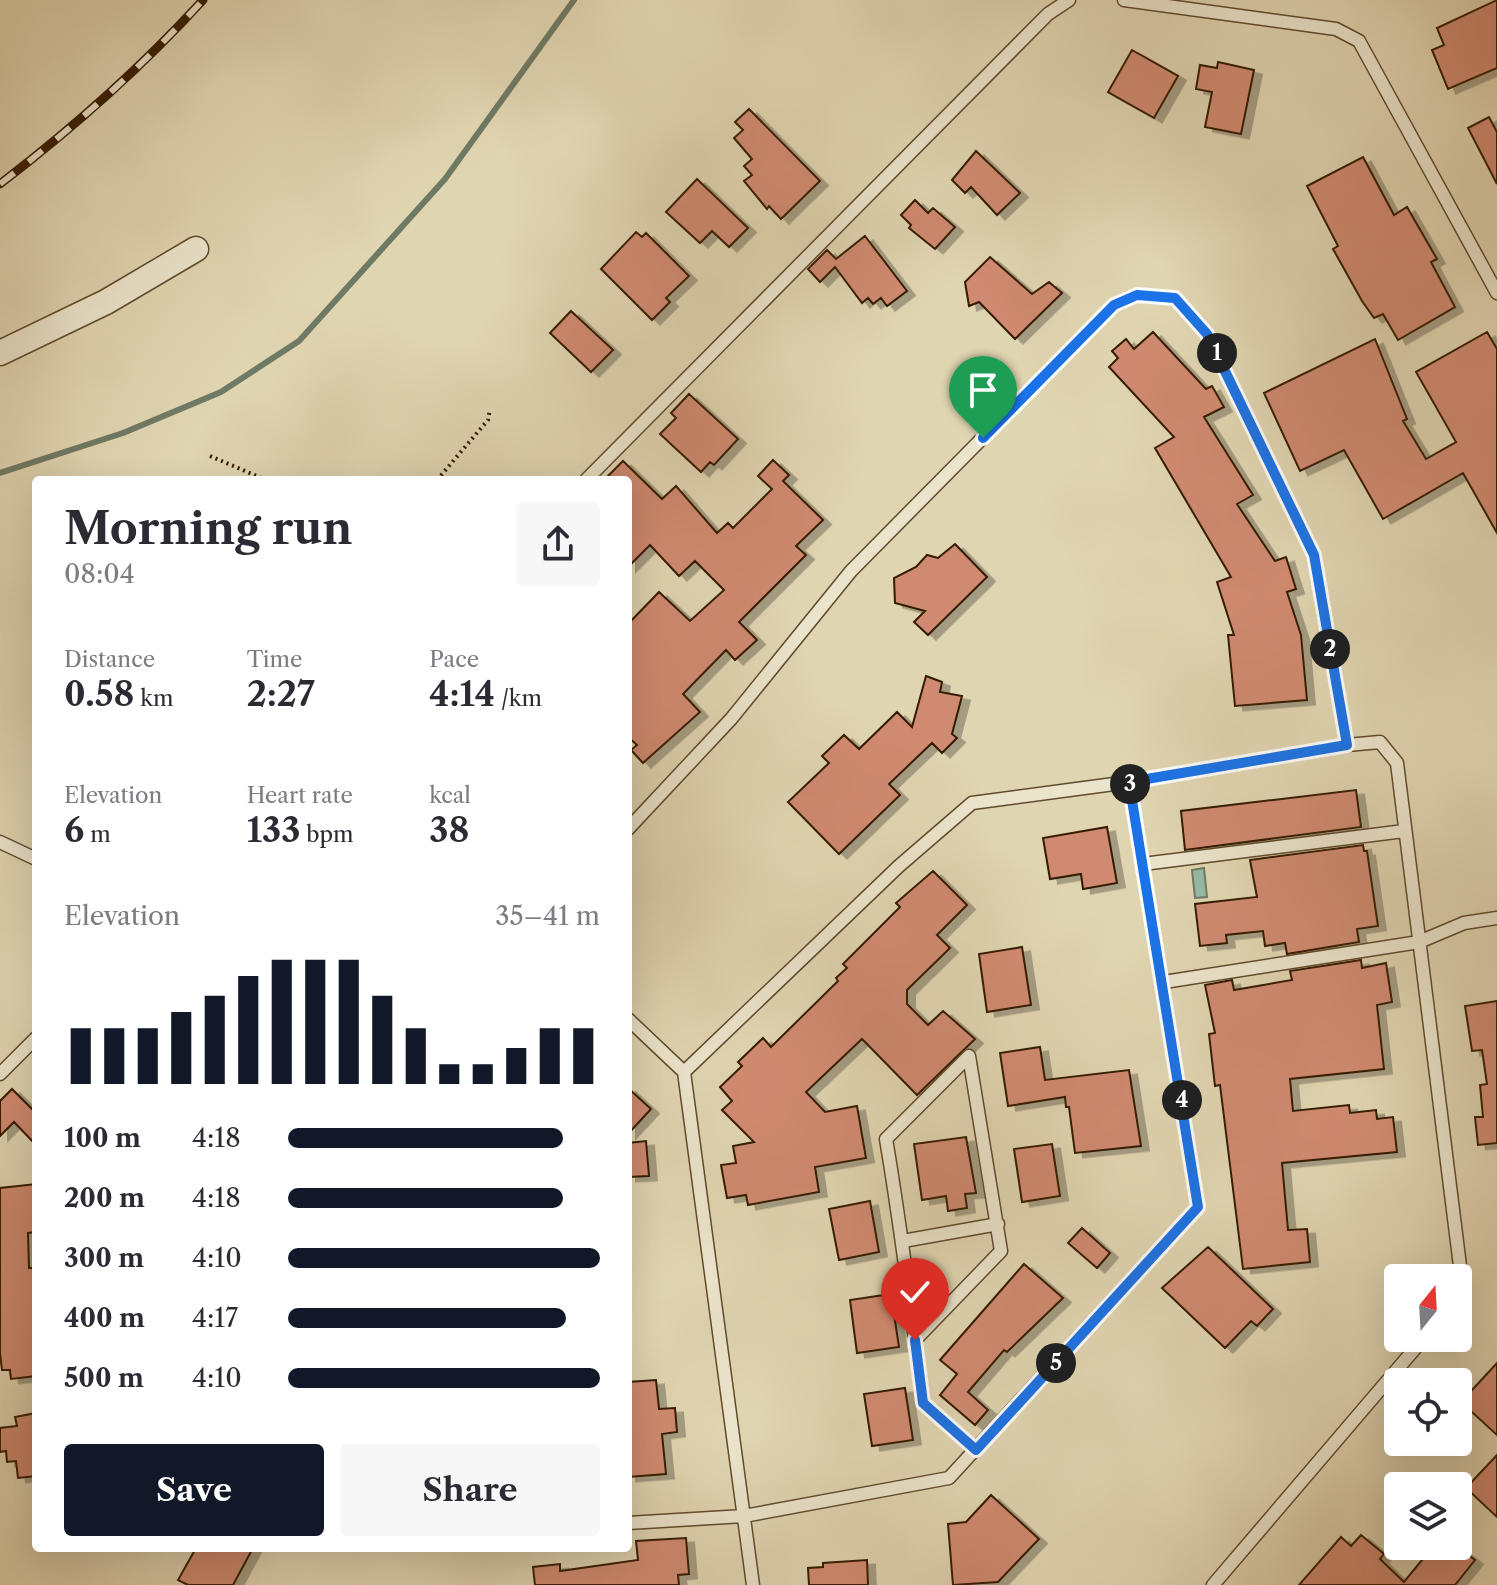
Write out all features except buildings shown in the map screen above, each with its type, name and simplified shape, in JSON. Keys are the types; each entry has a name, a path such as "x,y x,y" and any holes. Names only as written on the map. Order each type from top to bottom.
{"street":[{"path":"0,353 106,302 196,249"}],"lane":[{"path":"590,476 1048,14 1069,0"},
{"path":"1124,0 1336,29 1359,41 1497,293"},
{"path":"632,825 731,719 851,571 1114,305 1137,295 1175,298 1207,334 1314,555 1347,745"},
{"path":"684,1072 899,866 972,803 1129,782 1380,742 1397,763 1460,1264"},
{"path":"632,1523 744,1516 949,1478 1198,1207 1164,982 1129,782"},
{"path":"1143,864 1404,831"},
{"path":"0,842 32,857"},
{"path":"1164,982 1419,942 1464,923 1497,918"},
{"path":"632,1023 684,1072 753,1585"},
{"path":"0,1074 32,1042"},
{"path":"915,1340 1001,1251 969,1056 886,1139 903,1241 915,1340 923,1403 976,1450"},
{"path":"903,1241 998,1224"},
{"path":"1213,1585 1412,1352"}],"path":[{"path":"440,476 488,420 490,409"},
{"path":"210,456 257,476"}],"shaded area":[{"path":"1204,868 1207,897 1195,898 1192,870"}],"waterway":[{"path":"0,473 123,433 221,392 299,341 445,179 574,0"}],"railway":[{"path":"0,184 106,96 203,0"}],"route":[{"path":"915,1340 923,1403 976,1450 1198,1207 1164,982 1129,782 1347,745 1314,555 1207,334 1175,298 1137,295 1114,305 983,438"}]}
